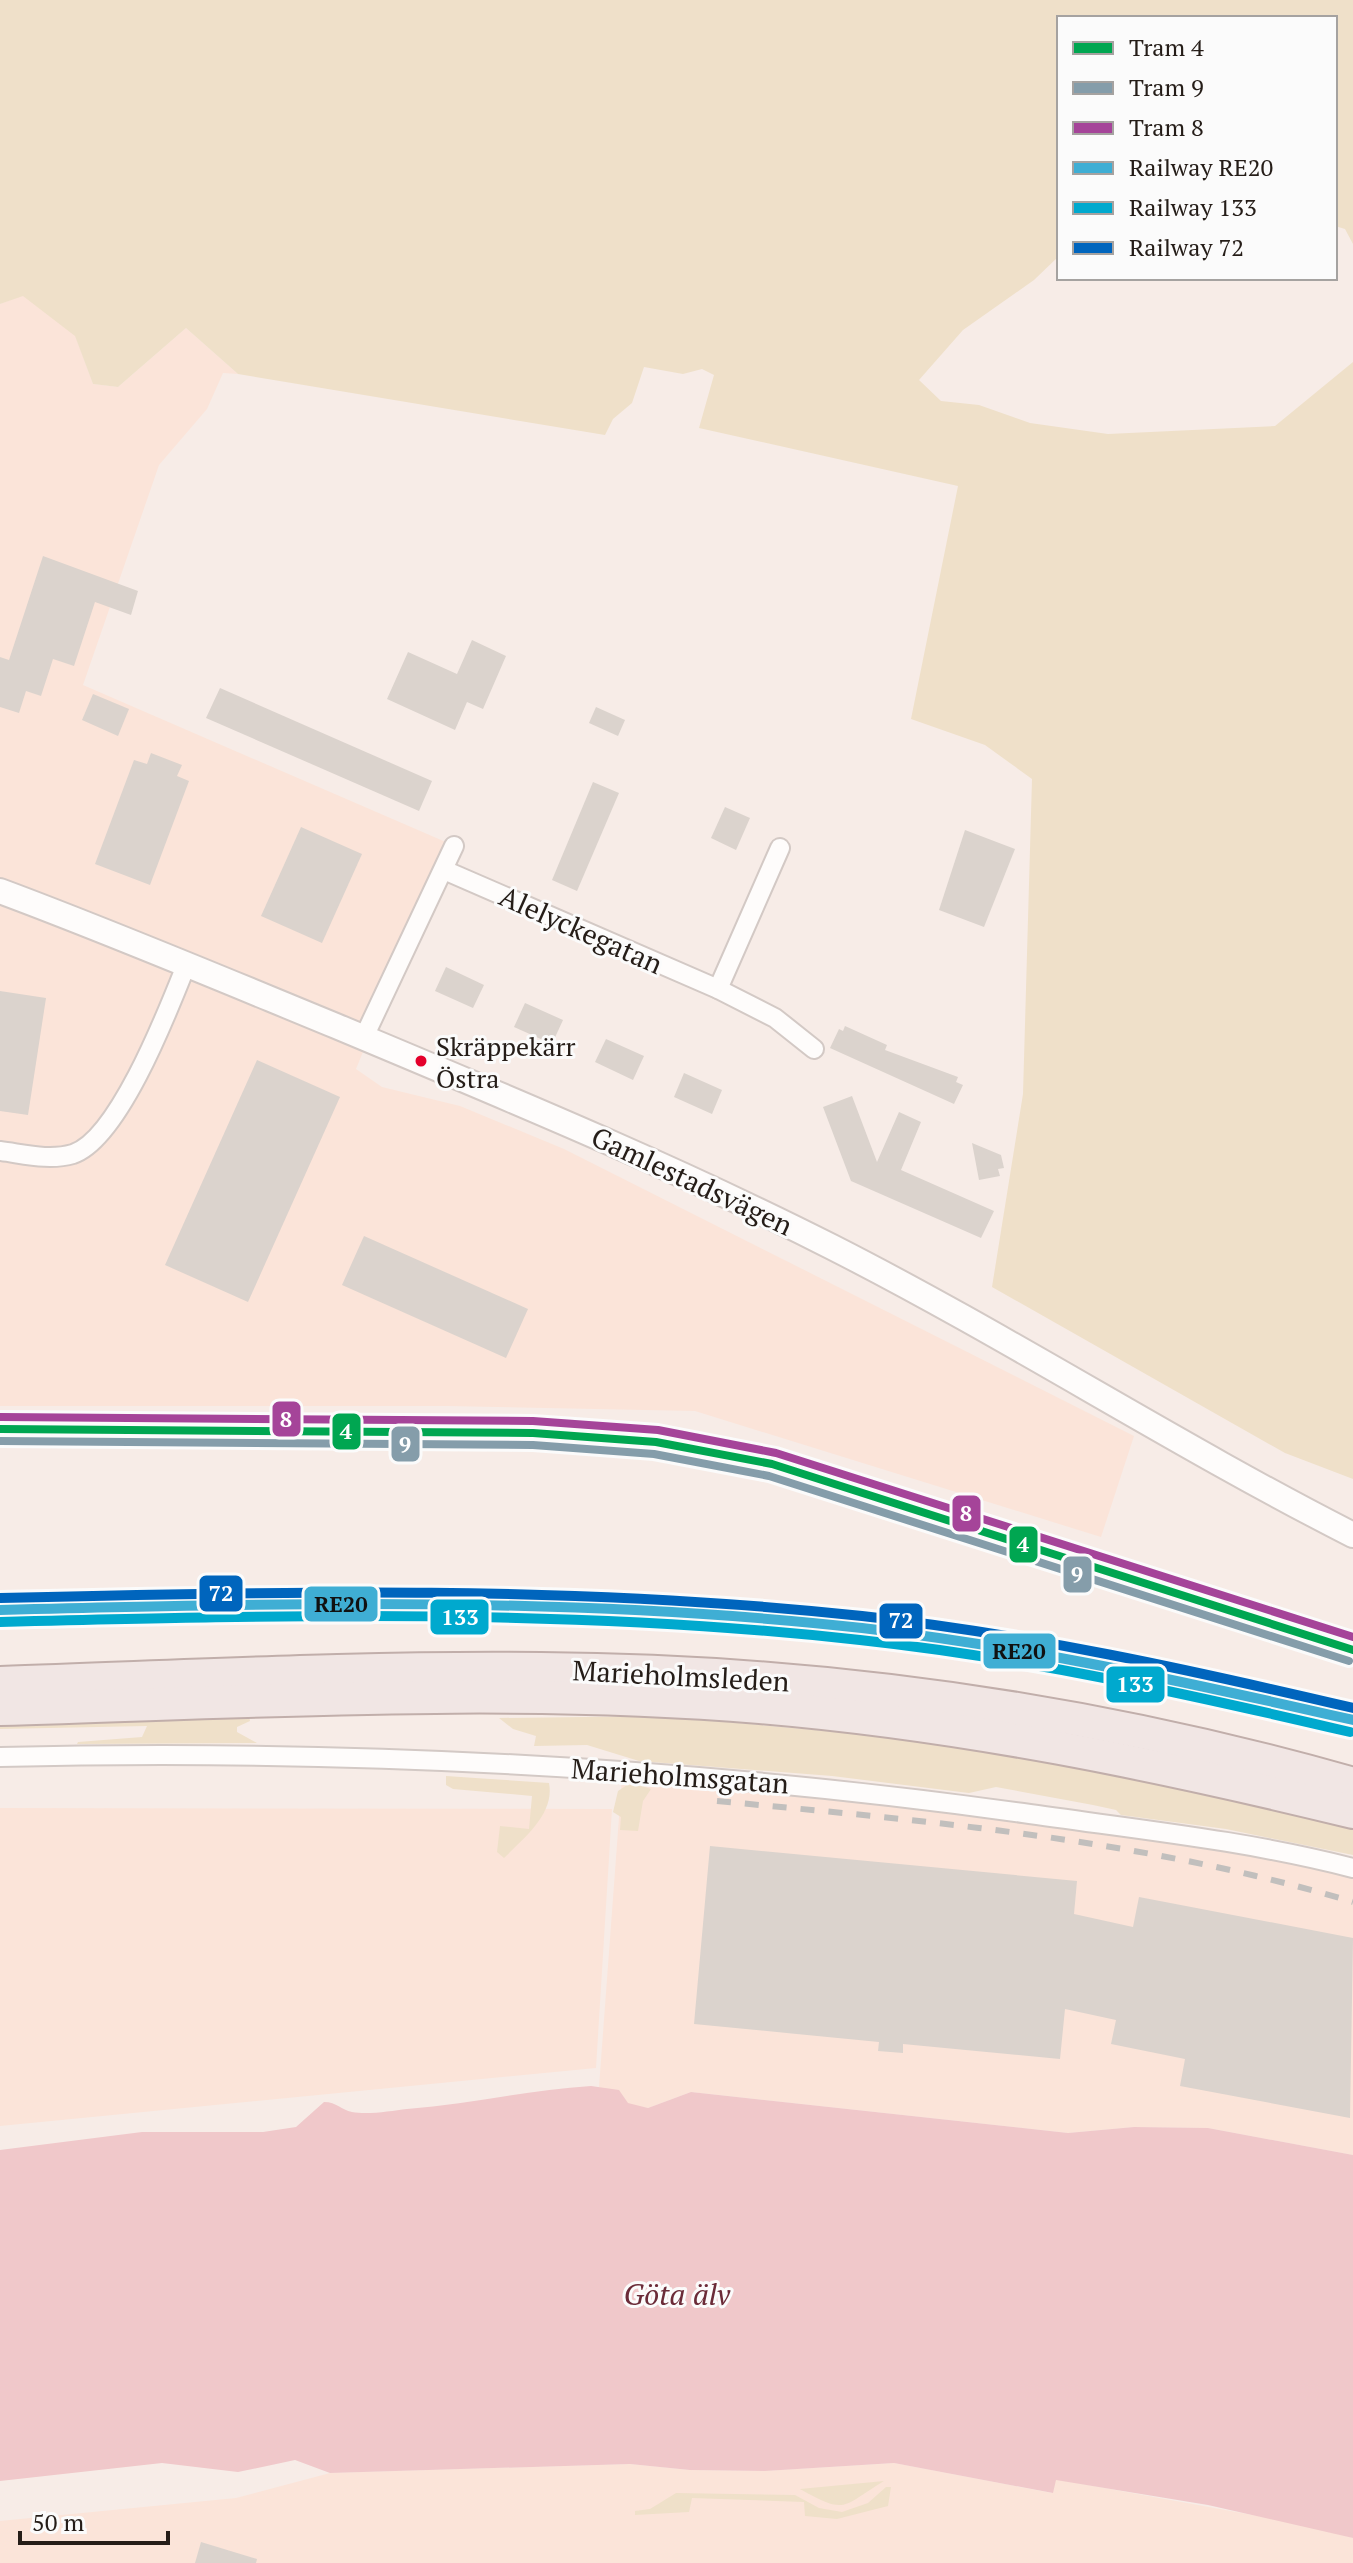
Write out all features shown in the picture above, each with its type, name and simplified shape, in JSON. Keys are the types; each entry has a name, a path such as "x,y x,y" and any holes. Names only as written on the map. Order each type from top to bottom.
{"highway":[{"name":"Marieholmsleden","path":"0,1683 528,1669 765,1678 906,1693 1079,1721 1219,1750 1353,1784"},
{"name":"Marieholmsleden","path":"0,1709 477,1697 622,1699 759,1707 939,1727 1111,1755 1353,1812"}],"street":[{"path":"364,1037 454,846"},
{"path":"718,989 780,848"},
{"name":"Alelyckegatan","path":"444,870 718,989 775,1018 814,1049"},
{"name":"Gamlestadsvägen","path":"0,891 187,963 555,1117 828,1245 1353,1535"},
{"path":"0,1151 55,1158 76,1153 110,1124 151,1047 187,963"},
{"name":"Marieholmsgatan","path":"0,1757 273,1755 568,1767 748,1780 1175,1833 1353,1868"}],"shaded area":[{"path":"0,0 1353,0 1353,244 1345,229 1337,227 1337,16 1057,16 1057,258 1034,280 963,330 919,380 941,401 979,405 1030,423 1108,434 1275,426 1353,362 1353,1479 1285,1453 992,1287 1023,1094 1032,779 985,745 911,719 958,486 699,428 714,375 702,369 683,374 644,367 632,403 613,419 605,435 238,374 186,328 118,387 93,384 75,336 23,296 0,304"},
{"path":"23,295 75,335 93,384 118,387 186,328 238,374 223,373 207,409 159,465 83,685 448,843 356,1069 382,1087 460,1106 564,1149 1134,1436 1101,1537 695,1411 448,1406 0,1406 0,304"},
{"path":"249,1716 250,1721 237,1727 237,1732 257,1743 77,1744 142,1737 147,1726 0,1729 0,1724"},
{"path":"661,1716 904,1738 1121,1771 1353,1827 1353,1855 1226,1829 1121,1815 1116,1810 996,1787 969,1793 832,1776 639,1761 587,1745 534,1746 536,1736 513,1729 499,1718"},
{"path":"446,1776 549,1783 550,1794 536,1825 504,1858 497,1852 500,1826 529,1829 532,1796 453,1789 446,1785"},
{"path":"622,1777 828,1795 1174,1839 1353,1874 1353,2155 1208,2128 1134,2127 1068,2133 691,2092 648,2108 628,2104 599,2087"},
{"path":"627,1785 651,1789 643,1801 638,1831 620,1830 621,1817 613,1812 618,1791"},
{"path":"0,1808 612,1809 596,2068 0,2126"},
{"path":"894,2463 1052,2493 1055,2479 1302,2524 1353,2538 1353,2563 0,2563 0,2521 236,2498 330,2473 630,2464 690,2470 765,2471"},
{"path":"884,2481 852,2502 837,2505 800,2489"},
{"path":"886,2487 891,2487 888,2506 837,2519 805,2516 804,2502 692,2498 689,2512 635,2515 635,2511 650,2509 676,2493 795,2495 819,2508 842,2512 868,2503"}],"water":[{"name":"Göta älv","path":"591,2086 619,2090 628,2103 648,2108 691,2092 1068,2133 1134,2127 1208,2128 1353,2155 1353,2538 1208,2505 1056,2480 1053,2493 894,2463 765,2471 690,2470 630,2464 330,2473 295,2460 238,2472 162,2463 0,2481 0,2150 142,2132 263,2132 296,2127 324,2102 352,2112 372,2113"}],"building":[{"path":"43,556 138,591 131,615 95,602 74,666 53,659 41,696 26,691 19,713 0,707 0,657 9,660"},
{"path":"472,640 506,656 483,709 467,702 455,730 387,699 408,652 457,674"},
{"path":"220,688 432,781 419,811 206,718"},
{"path":"93,694 129,709 118,736 82,720"},
{"path":"596,707 625,720 618,736 589,723"},
{"path":"151,753 182,765 177,776 189,781 150,885 95,864 134,760 147,764"},
{"path":"593,782 619,793 577,891 552,880"},
{"path":"725,807 750,818 736,850 711,838"},
{"path":"301,827 362,854 322,943 261,916"},
{"path":"965,830 1015,849 984,927 939,910"},
{"path":"446,967 484,985 473,1008 435,991"},
{"path":"0,991 46,998 28,1115 0,1111"},
{"path":"525,1003 563,1020 552,1044 514,1027"},
{"path":"845,1026 887,1045 885,1050 958,1077 956,1082 963,1085 954,1104 830,1048 839,1029 843,1031"},
{"path":"606,1039 644,1056 633,1080 595,1062"},
{"path":"257,1060 340,1097 248,1302 165,1265"},
{"path":"684,1073 722,1090 712,1114 674,1097"},
{"path":"852,1096 877,1162 899,1112 921,1122 901,1170 994,1211 981,1238 851,1181 823,1107"},
{"path":"972,1143 1001,1155 1004,1168 998,1169 1000,1176 979,1180"},
{"path":"364,1236 528,1309 506,1358 342,1285"},
{"path":"710,1846 1077,1881 1074,1914 1133,1927 1139,1897 1353,1938 1350,2118 1180,2086 1185,2059 1111,2044 1116,2020 1065,2009 1060,2059 903,2044 903,2053 878,2051 879,2042 694,2024"},
{"path":"201,2542 257,2559 256,2563 195,2563"}],"railway":[{"path":"717,1801 958,1825 1117,1848 1197,1863 1353,1902"}],"tram line":[{"name":"8","path":"0,1417 533,1421 658,1430 776,1453 1353,1637"},
{"name":"4","path":"0,1429 533,1433 656,1442 772,1464 1353,1650"},
{"name":"9","path":"0,1441 533,1445 654,1454 769,1476 1349,1661"}],"rail line":[{"name":"72","path":"0,1598 431,1593 647,1599 754,1606 862,1616 1048,1643 1353,1708"},
{"name":"RE20","path":"0,1610 431,1604 539,1606 755,1618 862,1628 986,1645 1170,1680 1353,1720"},
{"name":"133","path":"0,1622 431,1616 538,1618 753,1630 860,1640 1045,1667 1350,1732"}],"place":[{"name":"Skräppekärr Östra","path":"421,1061"}]}
